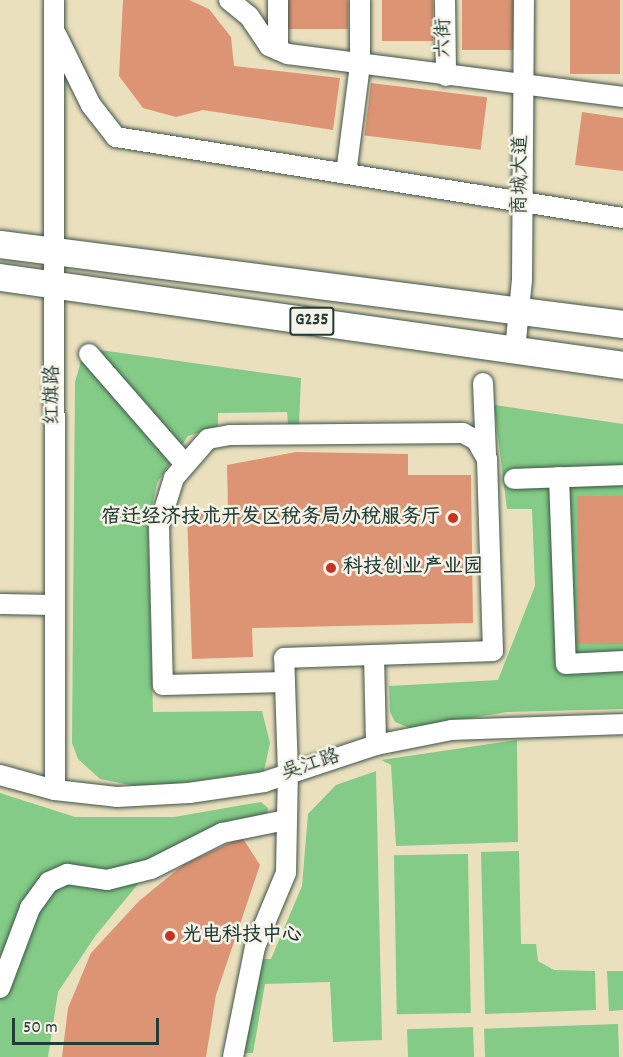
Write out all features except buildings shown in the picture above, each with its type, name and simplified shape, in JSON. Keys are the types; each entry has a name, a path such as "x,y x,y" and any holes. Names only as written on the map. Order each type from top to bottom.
{"highway":[{"name":"G235","path":"0,243 53,252 520,313 623,324"},
{"name":"G235","path":"0,278 623,365"}],"street":[{"name":"红旗路","path":"54,0 56,790"},
{"path":"229,0 278,50 523,87 623,97"},
{"path":"278,0 278,50"},
{"path":"346,174 360,64 360,0"},
{"name":"六街","path":"445,0 446,76"},
{"name":"商城大道","path":"515,350 520,313 524,0"},
{"path":"54,29 91,105 116,137 623,218"},
{"path":"89,354 185,464"},
{"path":"233,1057 255,947 286,873 288,773 284,658 493,651 483,382"},
{"path":"285,682 163,685 159,526 174,478 185,464 208,439 230,435 463,433 476,440 487,459"},
{"path":"514,479 623,475"},
{"path":"559,477 566,664 623,661"},
{"path":"0,604 54,605"},
{"path":"374,655 376,745"},
{"name":"吴江路","path":"0,776 56,790 117,797 189,793 288,773 376,745 500,724 623,724"},
{"path":"0,988 30,908 49,882 67,873 107,880 151,869 222,833 286,820"}],"green space":[{"path":"100,350 301,378 299,425 288,425 287,412 218,413 218,427 188,436 157,483 148,526 153,712 262,711 270,743 264,771 145,788 100,779 78,759 72,743 75,382 81,361"},
{"path":"494,405 623,424 623,709 507,712 410,728 395,722 390,712 389,686 498,680 535,586 532,509 507,509"},
{"path":"517,740 518,842 396,846 391,765 381,760"},
{"path":"376,771 382,1040 333,1042 330,982 265,984 253,1053 241,1053 261,959 271,959 302,886 308,814 336,785"},
{"path":"0,793 75,817 174,817 261,802 268,808 267,816 214,828 166,850 96,935 58,992 48,1057 0,1057"},
{"path":"519,851 521,944 536,944 538,961 554,970 595,971 596,1010 485,1014 481,852"},
{"path":"468,854 471,1013 397,1014 394,855"},
{"path":"607,971 623,971 623,1010 609,1011"},
{"path":"618,1024 619,1057 485,1057 484,1029"},
{"path":"473,1027 474,1057 408,1057 407,1029"}],"place":[{"name":"宿迁经济技术开发区税务局办税服务厅","path":"453,518"},
{"name":"科技创业产业园","path":"331,568"},
{"name":"光电科技中心","path":"170,936"}]}
